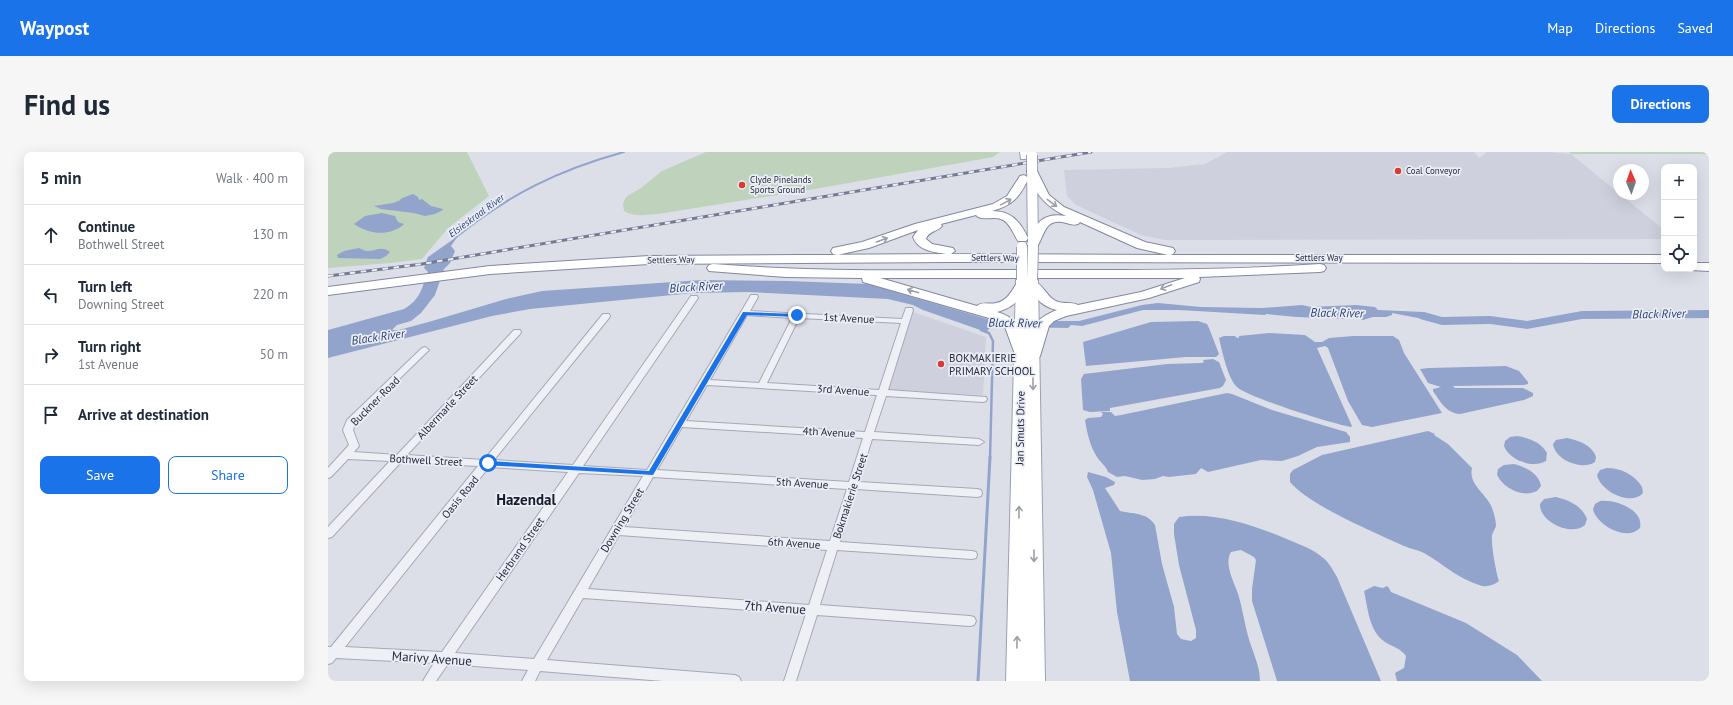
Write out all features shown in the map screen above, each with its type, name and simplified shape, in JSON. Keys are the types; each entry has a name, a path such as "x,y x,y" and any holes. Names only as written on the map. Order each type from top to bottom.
{"highway":[{"path":"713,263 859,247 918,226 997,206 1015,196 1028,162"},
{"path":"1028,162 1038,189 1042,195 1064,211 1141,245 1192,254"},
{"path":"989,253 934,249 924,245 919,238 924,231 937,226 993,214 1002,215 1012,219 1028,244 1042,224 1047,220 1058,218 1073,221 1112,240 1112,246 1104,250 1084,253"},
{"path":"803,253 1247,254 1323,258"},
{"name":"Settlers Way","path":"328,291 447,279 490,270 519,272 644,269 713,263 1323,258 1661,259"},
{"path":"1697,259 1709,259"},
{"path":"713,263 779,272 966,274 1259,273 1339,266"},
{"name":"Settlers Way","path":"713,263 1661,267"},
{"path":"1697,267 1709,267"},
{"name":"Settlers Way","path":"447,279 480,280 519,272"},
{"path":"825,273 868,279 1027,324 1062,313 1144,295 1187,280 1232,273"},
{"path":"966,274 940,278 934,282 932,287 935,291 942,295 993,308 1010,303 1027,283 1045,302 1063,307 1118,297 1127,293 1130,289 1129,283 1119,278 1076,274"},
{"name":"Settlers Way","path":"328,299 406,284"}],"main road":[{"name":"Jan Smuts Drive","path":"1028,162 1027,355 1035,681"},
{"name":"Jan Smuts Drive","path":"1016,681 1027,355"}],"street":[{"name":"Downing Street","path":"528,681 754,297"},
{"name":"Herbrand Street","path":"429,681 694,298"},
{"name":"Bokmakierie Street","path":"790,681 909,310"},
{"name":"1st Avenue","path":"745,313 905,321"},
{"path":"762,385 797,315"},
{"name":"Oasis Road","path":"330,654 488,463 606,316"},
{"name":"Albermarle Street","path":"328,534 517,332"},
{"name":"Buckner Road","path":"328,474 354,446 348,430 352,420 425,350"},
{"name":"3rd Avenue","path":"704,382 983,399"},
{"name":"4th Avenue","path":"679,424 979,442"},
{"name":"Bothwell Street","path":"346,455 650,473"},
{"name":"5th Avenue","path":"650,473 976,494"},
{"name":"6th Avenue","path":"615,532 972,555"},
{"name":"7th Avenue","path":"579,592 970,621"},
{"name":"Marivy Avenue","path":"330,654 445,658 735,681"}],"shaded area":[{"path":"1227,152 1474,152 1479,158 1487,152 1550,152 1571,154 1613,188 1613,200 1627,200 1661,228 1661,239 1164,240 1141,235 1076,205 1067,196 1064,170 1168,168 1205,164"},
{"name":"BOKMAKIERIE PRIMARY SCHOOL","path":"913,312 986,337 983,395 888,391"}],"green space":[{"path":"328,152 467,152 489,196 448,228 422,259 328,268"},
{"name":"Clyde Pinelands Sports Ground","path":"706,152 1000,152 993,157 815,189 658,214 636,215 624,211 623,204 626,197 641,188 662,171"},
{"path":"1569,152 1709,152 1709,154 1571,154"}],"water":[{"path":"413,194 418,197 419,200 422,199 431,206 443,210 435,214 425,216 414,213 381,209 374,206 393,203"},
{"path":"382,213 395,216 398,222 404,224 397,229 385,233 378,233 366,230 354,224 365,216"},
{"name":"Black River","path":"458,236 451,246 455,251 450,263 444,269 435,295 421,313 411,321 397,325 392,330 399,330 506,299 542,291 702,280 868,284 994,321 1079,321 1142,305 1158,303 1201,307 1262,308 1302,305 1311,307 1356,305 1375,307 1378,310 1424,312 1442,321 1439,322 1392,313 1392,315 1386,317 1373,317 1363,320 1355,317 1344,319 1179,310 1143,310 1082,326 1071,325 1068,328 991,327 986,332 923,310 913,305 888,299 748,292 693,293 530,309 492,316 328,358 328,330 404,309 414,302 420,293 428,272 424,268 428,257"},
{"path":"359,248 366,251 384,249 390,252 380,259 338,258 337,255 344,251"},
{"path":"1198,321 1207,324 1209,328 1219,354 1216,357 1186,357 1086,366 1083,342 1151,322"},
{"path":"1269,333 1305,335 1315,342 1322,342 1329,338 1353,336 1393,336 1399,340 1404,353 1442,413 1372,427 1362,425 1348,401 1328,348 1325,346 1317,348 1352,426 1351,427 1291,410 1256,397 1237,387 1234,383 1226,364 1219,338 1224,336 1236,336 1235,337 1239,338 1239,336"},
{"path":"1213,359 1219,362 1226,380 1220,388 1110,408 1110,411 1090,412 1083,410 1081,379 1084,374 1167,364 1202,363 1204,362 1203,360"},
{"path":"1506,366 1519,371 1528,384 1453,386 1455,388 1523,388 1533,393 1533,396 1524,400 1460,414 1447,409 1444,406 1433,391 1433,389 1441,387 1428,383 1420,369 1429,368"},
{"path":"1227,393 1272,410 1346,432 1350,437 1350,442 1317,447 1298,456 1282,461 1261,460 1208,472 1201,468 1196,474 1169,477 1163,476 1155,479 1142,480 1125,476 1117,477 1108,472 1097,457 1091,444 1085,420 1088,418 1101,417 1103,414 1101,412 1111,412 1115,416"},
{"path":"1428,431 1435,434 1434,435 1448,444 1472,468 1475,484 1490,503 1495,517 1496,526 1492,535 1492,545 1499,581 1492,585 1482,586 1472,582 1458,575 1424,553 1404,546 1343,518 1312,500 1299,491 1290,482 1290,474 1293,470 1322,455"},
{"path":"1517,436 1530,439 1538,443 1547,453 1546,461 1535,464 1522,462 1511,455 1504,446 1505,441 1510,437"},
{"path":"1567,438 1576,440 1588,446 1596,457 1595,462 1583,465 1577,464 1564,459 1559,455 1553,444 1556,440"},
{"path":"1514,464 1531,471 1540,481 1541,486 1537,491 1532,493 1520,493 1509,488 1500,480 1497,475 1498,469 1504,465"},
{"path":"1607,468 1617,469 1632,476 1642,487 1643,493 1638,497 1624,498 1604,487 1599,481 1597,475 1600,470"},
{"path":"1088,472 1106,477 1115,482 1114,485 1105,488 1120,511 1144,516 1155,525 1162,564 1174,607 1177,634 1181,639 1191,641 1196,638 1196,630 1179,565 1174,534 1174,524 1179,517 1207,516 1221,518 1249,525 1302,545 1311,549 1327,561 1337,577 1381,681 1277,681 1252,601 1256,560 1254,557 1241,550 1231,552 1228,561 1231,577 1239,596 1248,636 1260,675 1260,681 1130,681 1117,612 1111,553 1093,490 1087,477"},
{"path":"1556,497 1570,502 1582,510 1587,519 1585,525 1572,529 1557,526 1550,522 1541,511 1540,504 1544,499"},
{"path":"1600,501 1620,504 1633,511 1640,521 1640,528 1634,532 1628,533 1613,530 1606,526 1595,515 1593,509 1595,504"},
{"path":"1374,586 1383,588 1387,586 1391,592 1466,623 1517,655 1542,681 1397,681 1395,673 1404,668 1406,656 1399,649 1385,642 1372,626 1364,591"}],"waterway":[{"name":"Elsieskraal River","path":"455,238 494,209 535,186 577,167 624,152"},
{"name":"Black River","path":"1424,316 1442,321 1490,320 1527,325 1582,315 1709,314"},
{"path":"981,330 989,333 993,341 990,458"},
{"path":"978,681 990,457"}],"railway":[{"path":"328,276 422,264 1091,152"}],"place":[{"name":"Coal Conveyor","path":"1398,171"},
{"name":"Clyde Pinelands Sports Ground","path":"742,185"},
{"name":"BOKMAKIERIE PRIMARY SCHOOL","path":"941,364"}],"district":[{"name":"Hazendal","path":"526,500"}],"route":[{"path":"488,463 650,473 745,313 797,315"}]}
